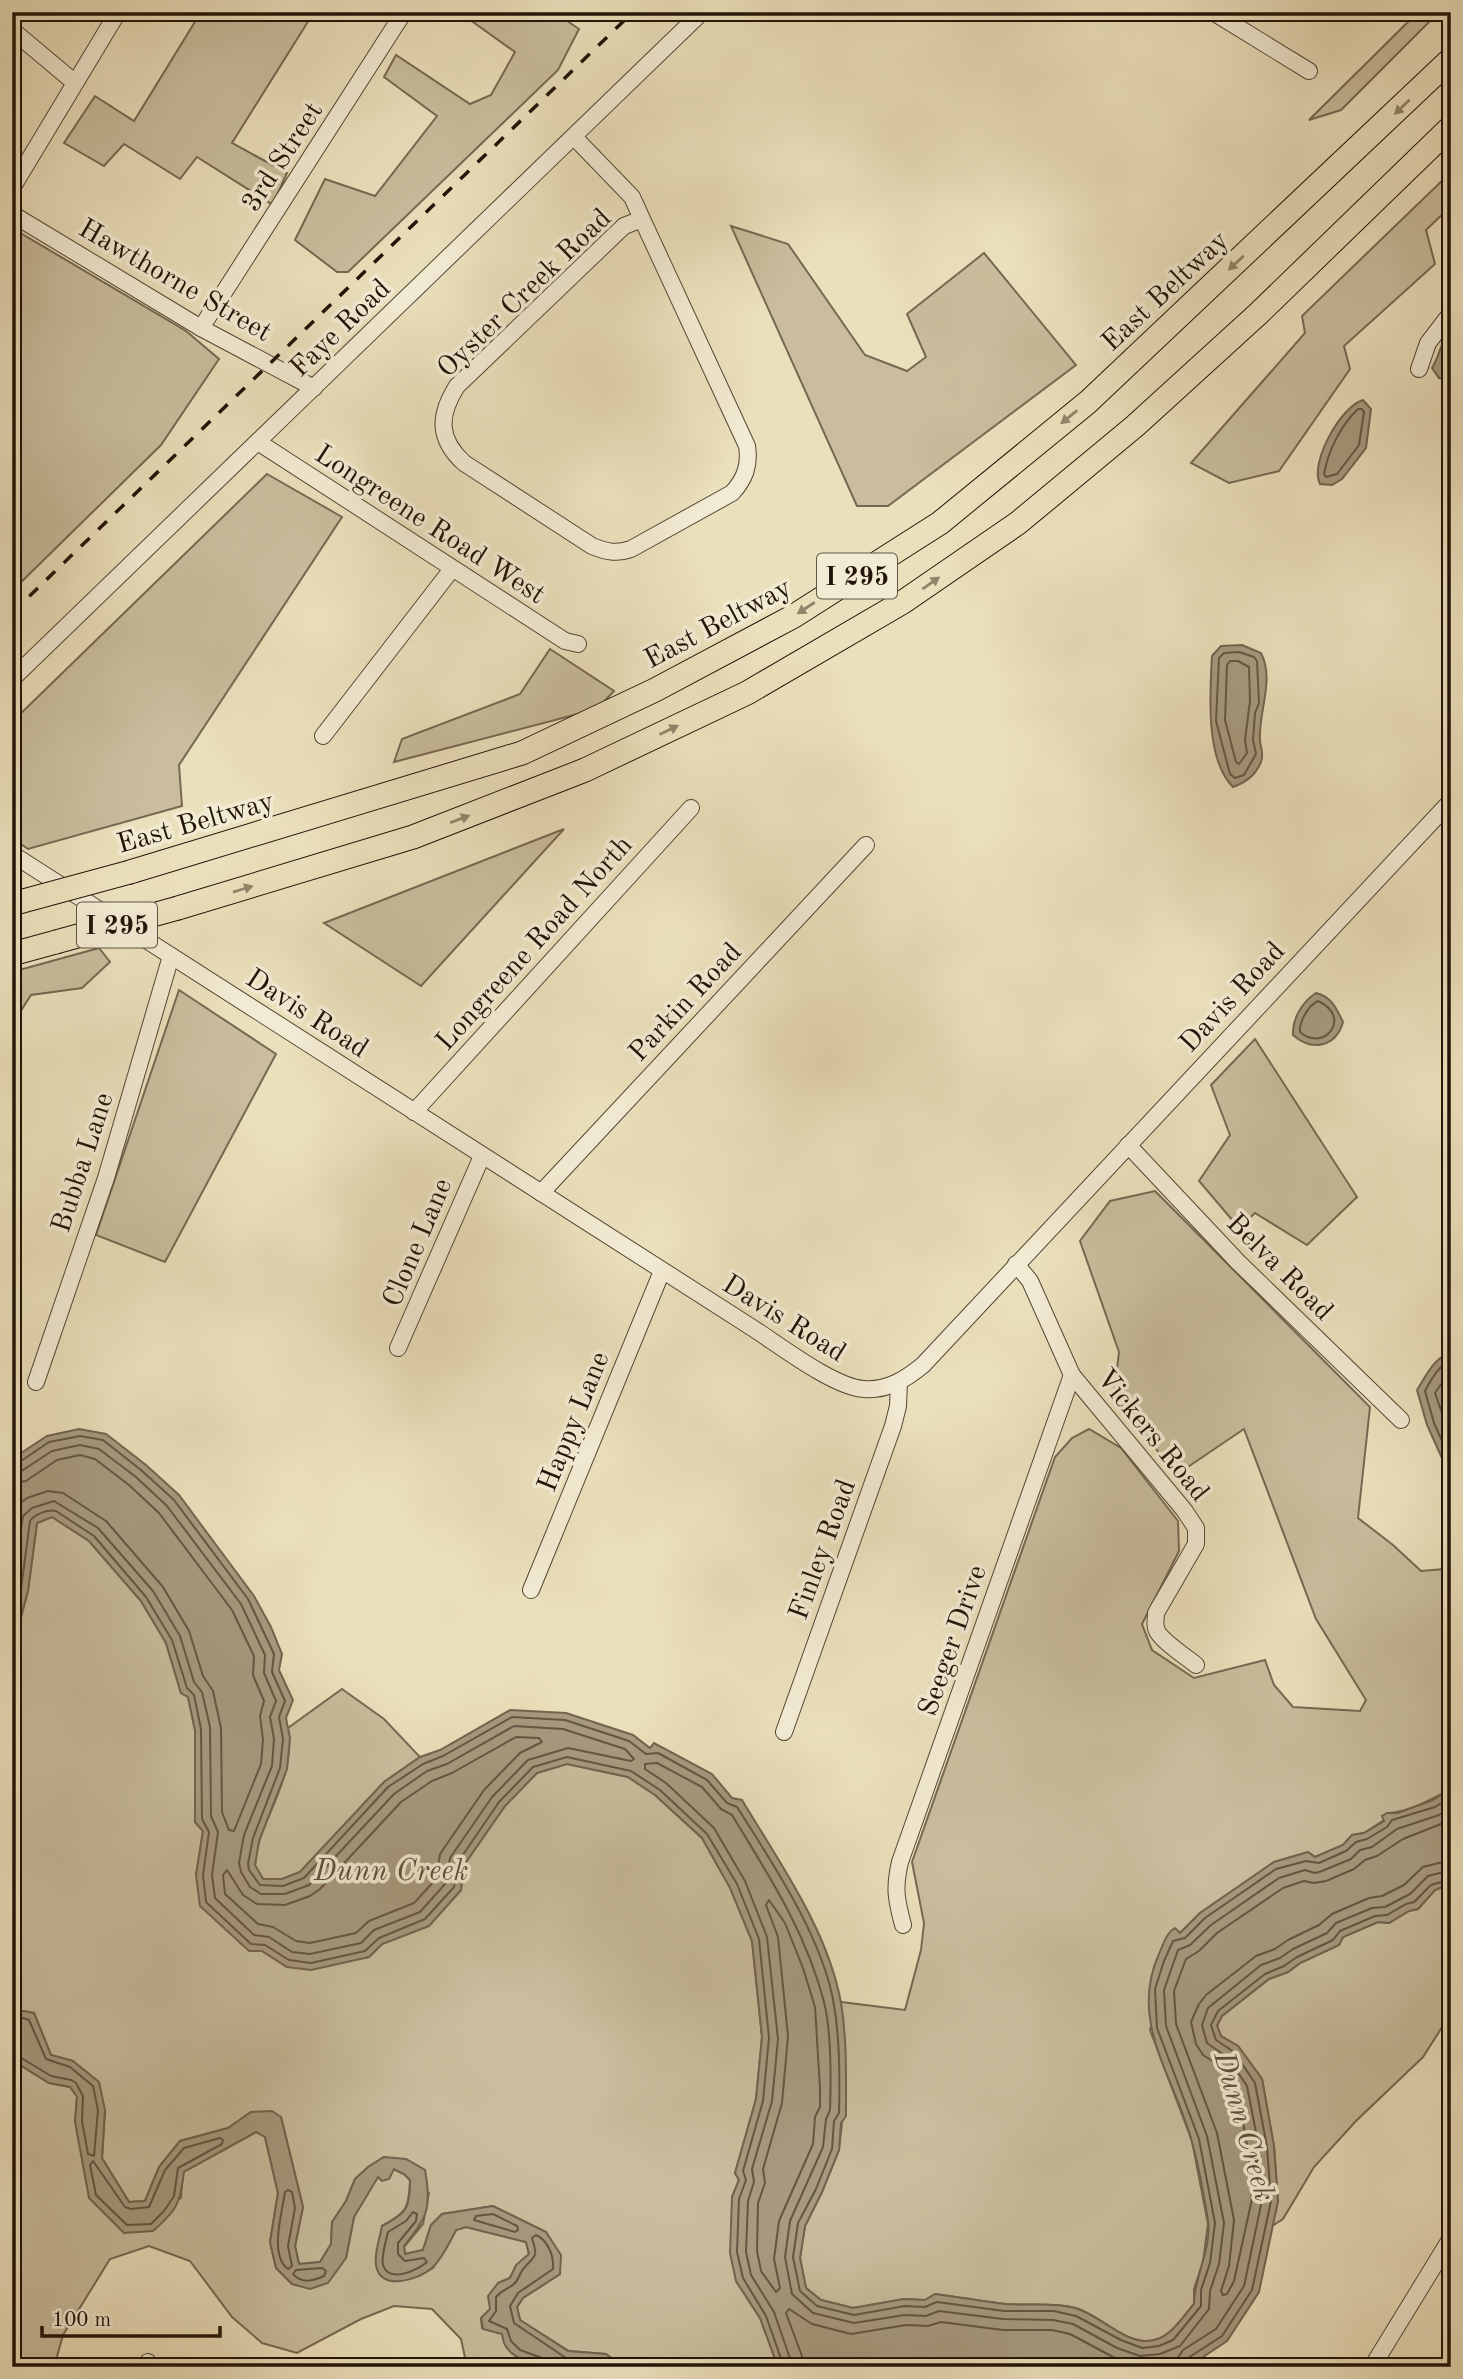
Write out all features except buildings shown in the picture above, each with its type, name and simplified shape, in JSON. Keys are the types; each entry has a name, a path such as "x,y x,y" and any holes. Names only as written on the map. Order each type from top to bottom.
{"highway":[{"name":"East Beltway","path":"12,904 130,872 522,753 655,690 794,616 940,523 1088,402 1451,59"},
{"name":"I 295","path":"12,954 178,908 413,837 585,770 747,693 904,602 1018,523 1135,426 1258,314 1451,127"}],"street":[{"path":"12,188 118,12"},
{"name":"3rd Street","path":"201,328 404,12"},
{"name":"Faye Road","path":"12,679 702,12"},
{"path":"1213,12 1309,71"},
{"path":"12,30 74,82"},
{"name":"Oyster Creek Road","path":"574,137 632,197 747,446 753,474 733,493 631,549 618,553 606,552 592,546 464,463 454,454 436,428 457,386 624,226 642,219"},
{"name":"Hawthorne Street","path":"12,214 201,328 314,388"},
{"path":"1419,369 1428,343 1451,313"},
{"name":"Longreene Road West","path":"258,442 452,569 565,640 578,644"},
{"path":"323,736 452,569"},
{"name":"Longreene Road North","path":"414,1112 691,808"},
{"name":"Davis Road","path":"12,854 836,1381 864,1389 898,1382 923,1364 1449,809"},
{"name":"Parkin Road","path":"541,1193 866,845"},
{"name":"Bubba Lane","path":"36,1382 106,1178 171,956"},
{"name":"Belva Road","path":"1128,1145 1238,1262 1401,1420"},
{"name":"Clone Lane","path":"398,1348 482,1156"},
{"name":"Vickers Road","path":"1016,1264 1030,1281 1072,1375 1196,1528 1196,1544 1156,1613 1155,1624 1162,1637 1196,1665"},
{"name":"Happy Lane","path":"531,1590 662,1271"},
{"name":"Seeger Drive","path":"903,1925 895,1898 895,1883 901,1862 1072,1375"},
{"name":"Finley Road","path":"784,1732 893,1426 898,1406 898,1382"},
{"path":"1372,2367 1451,2238"}],"shaded area":[{"path":"201,12 314,12 232,143 287,173 273,205 197,157 180,179 124,144 104,166 64,143 95,96 134,121"},
{"path":"459,12 554,12 579,29 558,70 348,272 337,272 295,240 325,179 375,196 437,116 384,77 396,55 470,104 491,95 515,52"},
{"path":"1418,12 1439,12 1341,110 1309,120"},
{"path":"1451,172 1451,206 1426,230 1435,264 1344,346 1350,369 1279,471 1229,483 1191,463 1305,333 1302,316"},
{"path":"731,226 788,244 865,355 907,371 926,357 907,314 984,253 1076,365 888,506 857,506"},
{"path":"12,228 186,331 219,359 161,445 12,591"},
{"path":"267,474 342,517 179,765 182,806 28,849 12,838 12,722"},
{"path":"550,649 614,691 597,709 394,762 402,739 520,694"},
{"path":"564,829 421,986 324,923"},
{"path":"99,948 110,962 82,988 31,995 12,1025 12,972"},
{"path":"179,990 276,1054 165,1262 96,1235"},
{"path":"1255,1039 1357,1197 1307,1245 1255,1213 1239,1228 1199,1181 1230,1135 1211,1085"},
{"path":"1155,1191 1370,1407 1358,1518 1421,1571 1444,1569 1451,1559 1451,1789 1412,1808 1387,1813 1384,1820 1364,1833 1352,1835 1343,1845 1315,1857 1308,1852 1274,1862 1200,1913 1180,1933 1150,2030 1192,2141 1208,2224 1203,2262 1194,2289 1194,2304 1167,2334 1153,2341 1135,2339 1118,2332 1085,2311 1058,2305 1005,2304 935,2294 925,2300 904,2299 853,2308 821,2300 806,2288 800,2258 805,2226 839,2150 846,2087 841,2002 905,2010 921,1950 924,1923 912,1862 1055,1457 1072,1438 1089,1429 1121,1448 1178,1521 1179,1551 1142,1624 1152,1650 1194,1678 1265,1660 1274,1685 1293,1707 1360,1711 1366,1700 1316,1619 1244,1429 1176,1475 1114,1394 1119,1352 1080,1241 1110,1201"},
{"path":"52,1517 89,1541 141,1601 166,1643 181,1693 188,1697 195,1730 195,1822 203,1831 196,1875 262,1951 287,1967 369,1957 382,1944 429,1926 461,1890 464,1865 505,1806 537,1773 567,1764 628,1777 655,1795 702,1838 730,1887 752,1941 762,2037 756,2099 735,2173 739,2180 732,2197 736,2281 760,2318 778,2367 623,2367 606,2354 569,2351 520,2320 517,2307 523,2298 560,2274 546,2232 493,2206 442,2214 431,2225 423,2250 405,2254 404,2247 423,2224 429,2193 384,2157 355,2179 346,2201 332,2222 331,2244 320,2262 299,2264 295,2246 303,2207 281,2117 251,2112 228,2128 180,2141 159,2167 145,2201 129,2202 102,2158 105,2110 73,2061 51,2055 34,2013 23,2011 12,2014 12,1650 28,1591 37,1523"},
{"path":"342,1689 384,1719 420,1757 384,1782 300,1872 282,1879 263,1879 255,1866 257,1852 286,1771 288,1728"},
{"path":"1451,1883 1451,2013 1423,2057 1356,2121 1314,2167 1283,2219 1272,2226 1278,2201 1274,2147 1262,2079 1238,2046 1221,2036 1217,2026 1222,2016 1269,1979 1339,1945 1343,1937 1378,1922 1389,1923 1409,1911 1418,1909 1435,1890"},
{"path":"12,2060 49,2083 70,2087 77,2096 75,2122 124,2233 181,2198 183,2172 256,2132 265,2137 278,2193 270,2242 276,2268 292,2284 346,2258 354,2217 378,2176 393,2169 410,2180 409,2197 402,2213 382,2226 419,2276 433,2268 456,2230 466,2227 526,2242 529,2254 516,2266 510,2278 498,2283 490,2309 481,2318 482,2328 503,2334 517,2356 547,2367 467,2367 461,2339 432,2309 394,2306 361,2319 297,2353 262,2343 232,2317 190,2261 149,2246 110,2259 63,2335 54,2367 12,2367"}],"water":[{"path":"1451,328 1449,380 1439,378 1432,368"},
{"path":"1363,400 1371,409 1366,448 1342,479 1332,485 1320,484 1319,463 1329,436 1345,413"},
{"path":"1242,645 1261,653 1265,663 1266,685 1260,730 1262,756 1253,775 1233,787 1218,760 1211,725 1212,656 1221,646"},
{"path":"1316,993 1330,1000 1343,1022 1340,1030 1329,1042 1315,1045 1293,1035 1299,1011"},
{"path":"1451,1353 1451,1478 1427,1425 1417,1390 1435,1363"},
{"name":"Dunn Creek","path":"79,1429 106,1434 179,1495 254,1596 271,1627 282,1654 279,1670 293,1700 286,1718 290,1738 287,1769 259,1841 255,1865 263,1879 282,1879 300,1872 384,1782 420,1757 440,1750 510,1710 566,1713 633,1735 650,1748 654,1743 712,1774 732,1798 742,1800 814,1923 835,1976 841,2003 845,2045 846,2116 841,2123 839,2150 805,2226 800,2258 806,2288 821,2300 853,2308 904,2299 925,2300 935,2294 1005,2304 1058,2305 1084,2311 1135,2339 1153,2341 1167,2334 1194,2304 1209,2231 1192,2142 1151,2026 1151,1979 1165,1940 1172,1930 1175,1928 1180,1933 1200,1913 1274,1862 1308,1852 1315,1857 1343,1845 1352,1835 1364,1833 1384,1821 1382,1816 1387,1813 1398,1813 1433,1800 1451,1789 1451,1883 1435,1890 1418,1909 1409,1911 1389,1923 1378,1922 1343,1937 1339,1945 1269,1979 1222,2016 1217,2025 1221,2036 1238,2046 1262,2079 1274,2146 1278,2201 1259,2292 1227,2341 1188,2367 778,2367 760,2318 736,2281 730,2253 732,2197 739,2180 735,2173 756,2099 762,2037 752,1941 730,1888 702,1838 655,1795 628,1777 567,1764 537,1773 505,1806 464,1865 461,1890 429,1926 382,1944 369,1957 311,1970 287,1967 262,1951 249,1951 200,1906 196,1875 203,1831 195,1822 195,1730 188,1697 181,1693 166,1643 141,1601 89,1541 52,1517 37,1523 28,1591 12,1650 12,1459 47,1436"},
{"path":"23,2011 34,2013 51,2055 73,2061 99,2082 105,2110 102,2158 129,2202 145,2201 159,2167 180,2141 228,2128 251,2112 272,2111 281,2117 303,2207 295,2246 299,2264 320,2262 331,2244 332,2222 346,2201 355,2179 384,2157 406,2159 425,2170 428,2194 423,2220 404,2246 405,2254 423,2250 431,2225 442,2214 493,2206 546,2232 561,2255 560,2274 523,2298 517,2307 520,2320 568,2351 606,2354 623,2367 559,2367 526,2361 513,2355 504,2344 502,2334 483,2329 481,2318 490,2309 488,2296 498,2283 510,2278 516,2265 529,2254 526,2242 466,2227 456,2230 439,2260 426,2272 400,2281 384,2279 376,2265 376,2251 382,2226 402,2213 408,2203 410,2189 410,2180 394,2169 389,2179 382,2181 378,2177 354,2217 346,2258 328,2283 310,2289 292,2284 276,2268 270,2242 278,2193 265,2137 256,2132 184,2172 176,2206 153,2231 124,2233 89,2198 75,2122 77,2097 70,2087 49,2083 12,2060 12,2014"}],"railway":[{"path":"12,613 633,12"}]}
